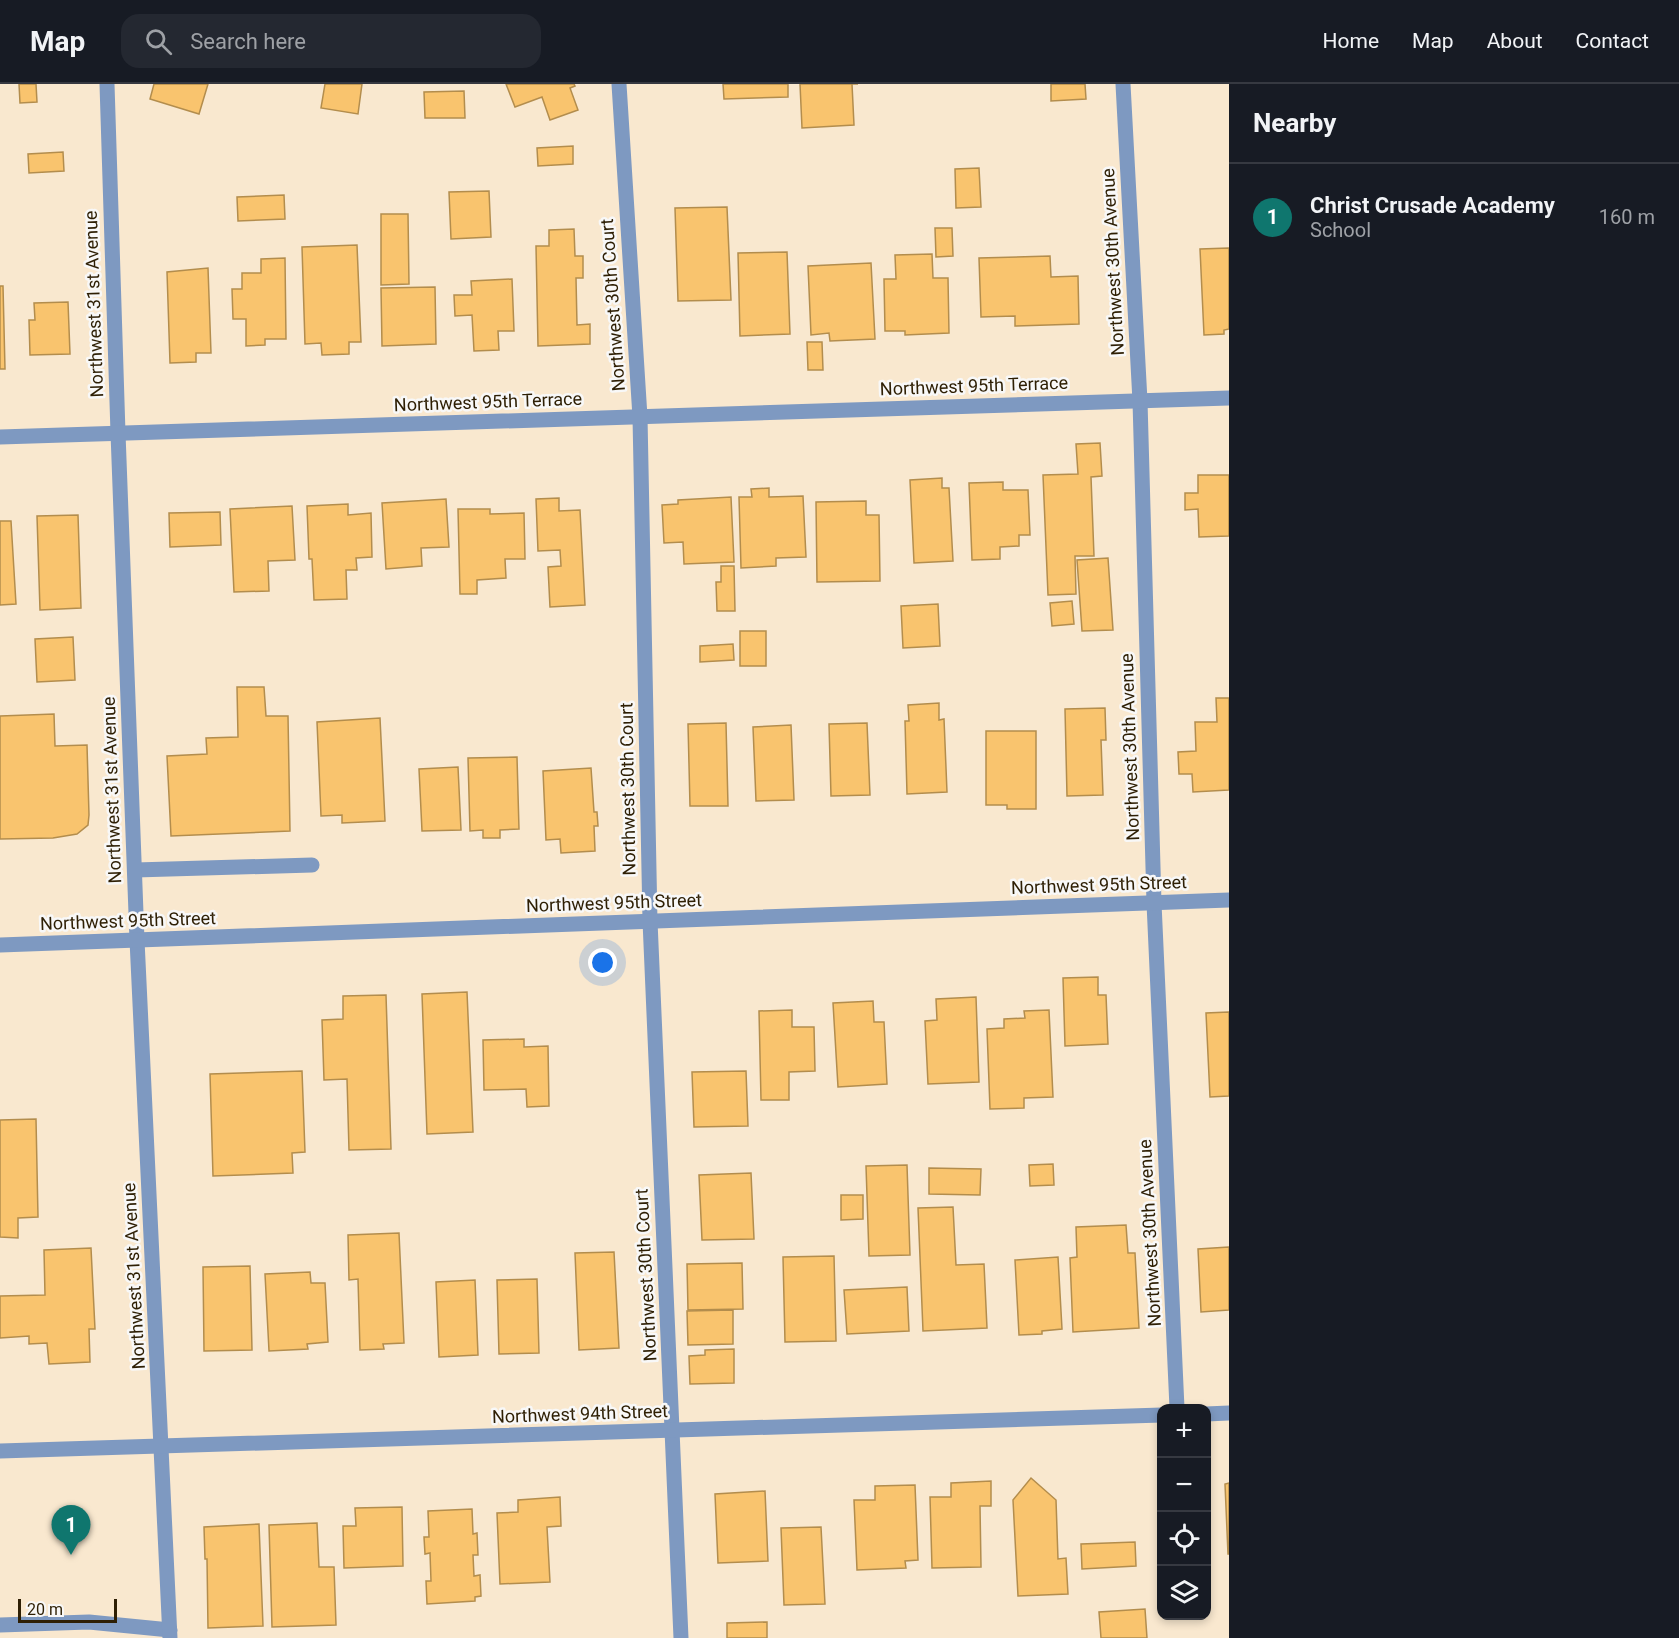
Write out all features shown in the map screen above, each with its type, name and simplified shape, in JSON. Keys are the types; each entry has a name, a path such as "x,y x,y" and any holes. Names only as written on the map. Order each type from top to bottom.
{"street":[{"name":"Northwest 31st Avenue","path":"107,84 137,940 170,1634"},
{"name":"Northwest 30th Court","path":"619,84 640,417 650,921 681,1638"},
{"name":"Northwest 30th Avenue","path":"1123,84 1140,401 1154,903 1177,1404"},
{"name":"Northwest 95th Terrace","path":"0,437 1229,398"},
{"path":"135,870 312,865"},
{"name":"Northwest 95th Street","path":"0,945 1229,900"},
{"path":"1211,1414 1229,1413"},
{"name":"Northwest 94th Street","path":"0,1451 1157,1415"},
{"path":"0,1625 89,1622 170,1634"}],"building":[{"path":"19,84 36,84 37,102 20,103"},
{"path":"154,84 208,84 199,114 150,99"},
{"path":"325,84 362,84 358,114 321,108"},
{"path":"506,84 574,84 575,86 570,88 578,110 550,120 542,97 515,107"},
{"path":"723,84 788,84 788,97 724,99"},
{"path":"800,84 852,84 854,125 802,128"},
{"path":"1051,84 1085,84 1086,99 1051,101"},
{"path":"464,91 465,118 425,118 424,92"},
{"path":"573,146 573,164 538,166 537,148"},
{"path":"63,152 64,171 29,173 28,154"},
{"path":"979,168 981,207 956,208 955,169"},
{"path":"489,191 491,237 451,239 449,192"},
{"path":"284,195 285,219 238,221 237,197"},
{"path":"727,207 731,300 678,301 675,208"},
{"path":"381,214 408,214 409,284 381,285"},
{"path":"935,228 952,228 953,256 936,257"},
{"path":"574,229 575,256 583,256 583,278 576,278 577,325 590,324 590,344 538,346 536,246 549,246 549,230"},
{"path":"357,245 361,342 349,342 349,354 322,355 321,343 305,344 302,247"},
{"path":"1229,248 1229,329 1224,330 1224,334 1204,335 1200,249"},
{"path":"787,252 790,334 740,336 738,253"},
{"path":"932,254 933,278 948,278 949,333 905,335 905,331 885,331 884,279 896,279 895,255"},
{"path":"1050,256 1051,277 1078,276 1079,324 1015,326 1015,316 981,317 979,258"},
{"path":"285,258 286,339 265,339 265,345 246,346 246,319 233,319 232,289 242,289 242,273 261,273 261,259"},
{"path":"871,263 875,339 830,341 829,333 811,335 808,266"},
{"path":"208,268 211,353 196,353 196,362 170,363 167,272"},
{"path":"512,279 514,331 498,331 499,350 474,351 472,315 455,316 454,295 472,295 471,281"},
{"path":"0,286 3,286 5,369 0,369"},
{"path":"435,287 436,344 382,346 381,288"},
{"path":"68,302 70,354 30,355 29,320 35,320 34,303"},
{"path":"807,342 822,342 823,370 808,370"},
{"path":"1100,443 1102,476 1091,477 1094,556 1075,556 1076,594 1048,595 1043,475 1078,474 1076,444"},
{"path":"1198,475 1229,475 1229,536 1199,537 1198,509 1185,510 1185,493 1198,493"},
{"path":"942,478 942,488 949,488 953,561 914,563 910,480"},
{"path":"1003,482 1003,490 1028,490 1030,535 1019,535 1019,546 1000,547 1000,559 972,560 969,483"},
{"path":"769,488 769,497 803,496 806,557 776,558 776,566 741,568 739,497 752,497 751,489"},
{"path":"731,497 734,562 684,564 683,542 664,543 662,505 678,504 678,500"},
{"path":"559,498 559,511 580,510 585,605 550,607 548,567 561,566 560,550 538,551 536,499"},
{"path":"446,499 449,547 421,548 422,566 386,569 382,503"},
{"path":"866,501 866,515 879,515 880,581 817,582 816,502"},
{"path":"348,504 348,515 371,513 372,557 356,558 357,570 346,570 347,599 314,600 312,559 309,559 307,506"},
{"path":"292,506 295,560 268,561 269,591 234,592 230,509"},
{"path":"458,509 490,509 490,514 524,513 525,559 505,559 506,578 477,580 477,594 460,594"},
{"path":"220,512 221,545 170,547 169,513"},
{"path":"78,515 81,608 40,610 37,516"},
{"path":"0,521 11,521 16,604 0,605"},
{"path":"1108,558 1113,630 1082,631 1077,560"},
{"path":"721,566 734,566 735,611 717,611 716,582 721,582"},
{"path":"1072,601 1074,624 1052,626 1050,603"},
{"path":"938,604 940,646 903,648 901,606"},
{"path":"740,631 766,631 766,666 740,666"},
{"path":"73,637 75,680 37,682 35,639"},
{"path":"733,644 734,660 700,662 700,646"},
{"path":"237,687 264,687 266,716 288,716 290,831 171,836 167,756 207,754 206,738 238,737"},
{"path":"1216,698 1229,698 1229,790 1193,792 1192,774 1179,774 1178,752 1196,751 1195,722 1217,722"},
{"path":"939,703 939,720 944,719 947,792 907,794 905,721 909,721 908,705"},
{"path":"1105,708 1106,740 1101,740 1103,795 1067,796 1065,709"},
{"path":"54,714 55,746 87,745 88,825 77,834 53,838 0,839 0,716"},
{"path":"380,718 385,821 342,823 342,815 321,816 317,722"},
{"path":"726,723 728,806 690,806 688,724"},
{"path":"867,723 870,795 831,796 829,724"},
{"path":"791,725 794,800 756,801 753,727"},
{"path":"986,731 1036,731 1036,809 1007,809 1007,805 986,805"},
{"path":"517,757 519,829 500,830 500,838 483,838 483,830 470,831 468,758"},
{"path":"458,767 461,830 422,831 419,769"},
{"path":"591,768 594,812 597,812 598,826 594,826 595,851 561,853 560,839 546,840 543,771"},
{"path":"1098,977 1098,995 1106,995 1108,1044 1065,1046 1063,978"},
{"path":"467,992 473,1132 427,1134 422,994"},
{"path":"386,995 391,1149 349,1150 347,1079 324,1080 322,1020 343,1019 343,996"},
{"path":"976,997 979,1082 928,1084 925,1021 937,1020 936,999"},
{"path":"873,1001 874,1022 884,1022 887,1084 838,1087 833,1003"},
{"path":"792,1010 792,1027 814,1027 815,1071 789,1072 789,1100 761,1100 759,1011"},
{"path":"1049,1010 1053,1097 1024,1098 1024,1108 990,1109 987,1029 1004,1028 1004,1019 1025,1018 1024,1011"},
{"path":"1229,1012 1229,1096 1210,1097 1206,1013"},
{"path":"524,1039 524,1047 548,1046 549,1106 527,1107 526,1089 484,1090 483,1040"},
{"path":"302,1071 305,1152 292,1153 293,1173 213,1176 210,1074"},
{"path":"746,1071 748,1126 694,1127 692,1072"},
{"path":"36,1119 38,1217 18,1218 18,1238 0,1237 0,1120"},
{"path":"1053,1164 1054,1185 1030,1186 1029,1165"},
{"path":"907,1165 910,1255 869,1256 866,1166"},
{"path":"929,1168 981,1169 980,1195 929,1194"},
{"path":"751,1173 754,1239 702,1240 699,1175"},
{"path":"841,1195 863,1195 863,1219 841,1220"},
{"path":"953,1207 956,1265 984,1264 987,1328 923,1331 918,1208"},
{"path":"1126,1225 1128,1253 1135,1253 1139,1328 1073,1332 1070,1258 1077,1257 1076,1227"},
{"path":"399,1233 404,1343 383,1344 384,1349 360,1350 358,1279 349,1280 348,1235"},
{"path":"1229,1247 1229,1310 1201,1312 1198,1249"},
{"path":"91,1248 95,1329 89,1329 90,1362 49,1364 47,1343 29,1344 29,1336 0,1338 0,1296 45,1295 44,1250"},
{"path":"614,1252 619,1348 579,1350 575,1253"},
{"path":"834,1256 836,1341 785,1342 783,1257"},
{"path":"1058,1257 1062,1329 1042,1331 1042,1334 1019,1335 1015,1260"},
{"path":"742,1263 743,1309 688,1310 687,1264"},
{"path":"250,1266 252,1350 204,1351 203,1267"},
{"path":"310,1272 311,1283 325,1283 328,1342 307,1344 308,1349 269,1351 265,1274"},
{"path":"537,1279 539,1353 499,1354 497,1280"},
{"path":"475,1280 478,1355 439,1357 436,1282"},
{"path":"907,1287 909,1331 847,1334 844,1290"},
{"path":"733,1310 733,1344 688,1345 687,1311"},
{"path":"734,1349 734,1383 690,1384 689,1356 705,1355 705,1350"},
{"path":"1031,1478 1056,1500 1058,1559 1066,1558 1068,1594 1018,1596 1013,1500"},
{"path":"991,1481 991,1506 980,1506 981,1567 932,1568 930,1497 951,1497 951,1483"},
{"path":"1229,1483 1229,1554 1228,1554 1225,1484"},
{"path":"915,1485 918,1560 905,1561 906,1568 857,1570 854,1500 875,1500 875,1486"},
{"path":"765,1491 768,1561 718,1563 715,1494"},
{"path":"560,1497 561,1526 547,1527 550,1582 500,1584 497,1513 518,1512 518,1500"},
{"path":"402,1507 403,1566 344,1568 343,1526 356,1526 355,1508"},
{"path":"472,1509 473,1534 477,1533 478,1555 473,1555 474,1576 480,1575 481,1596 475,1597 475,1601 427,1604 426,1581 431,1581 430,1553 425,1554 424,1537 429,1537 428,1511"},
{"path":"317,1523 319,1567 334,1567 336,1625 272,1627 269,1525"},
{"path":"259,1524 263,1626 208,1628 204,1527"},
{"path":"821,1527 825,1604 784,1605 781,1528"},
{"path":"1135,1542 1136,1566 1082,1569 1081,1544"},
{"path":"1145,1609 1147,1638 1101,1638 1099,1612"},
{"path":"767,1622 767,1638 727,1638 727,1623"}],"place":[{"name":"Christ Crusade Academy","path":"71,1555"}]}
